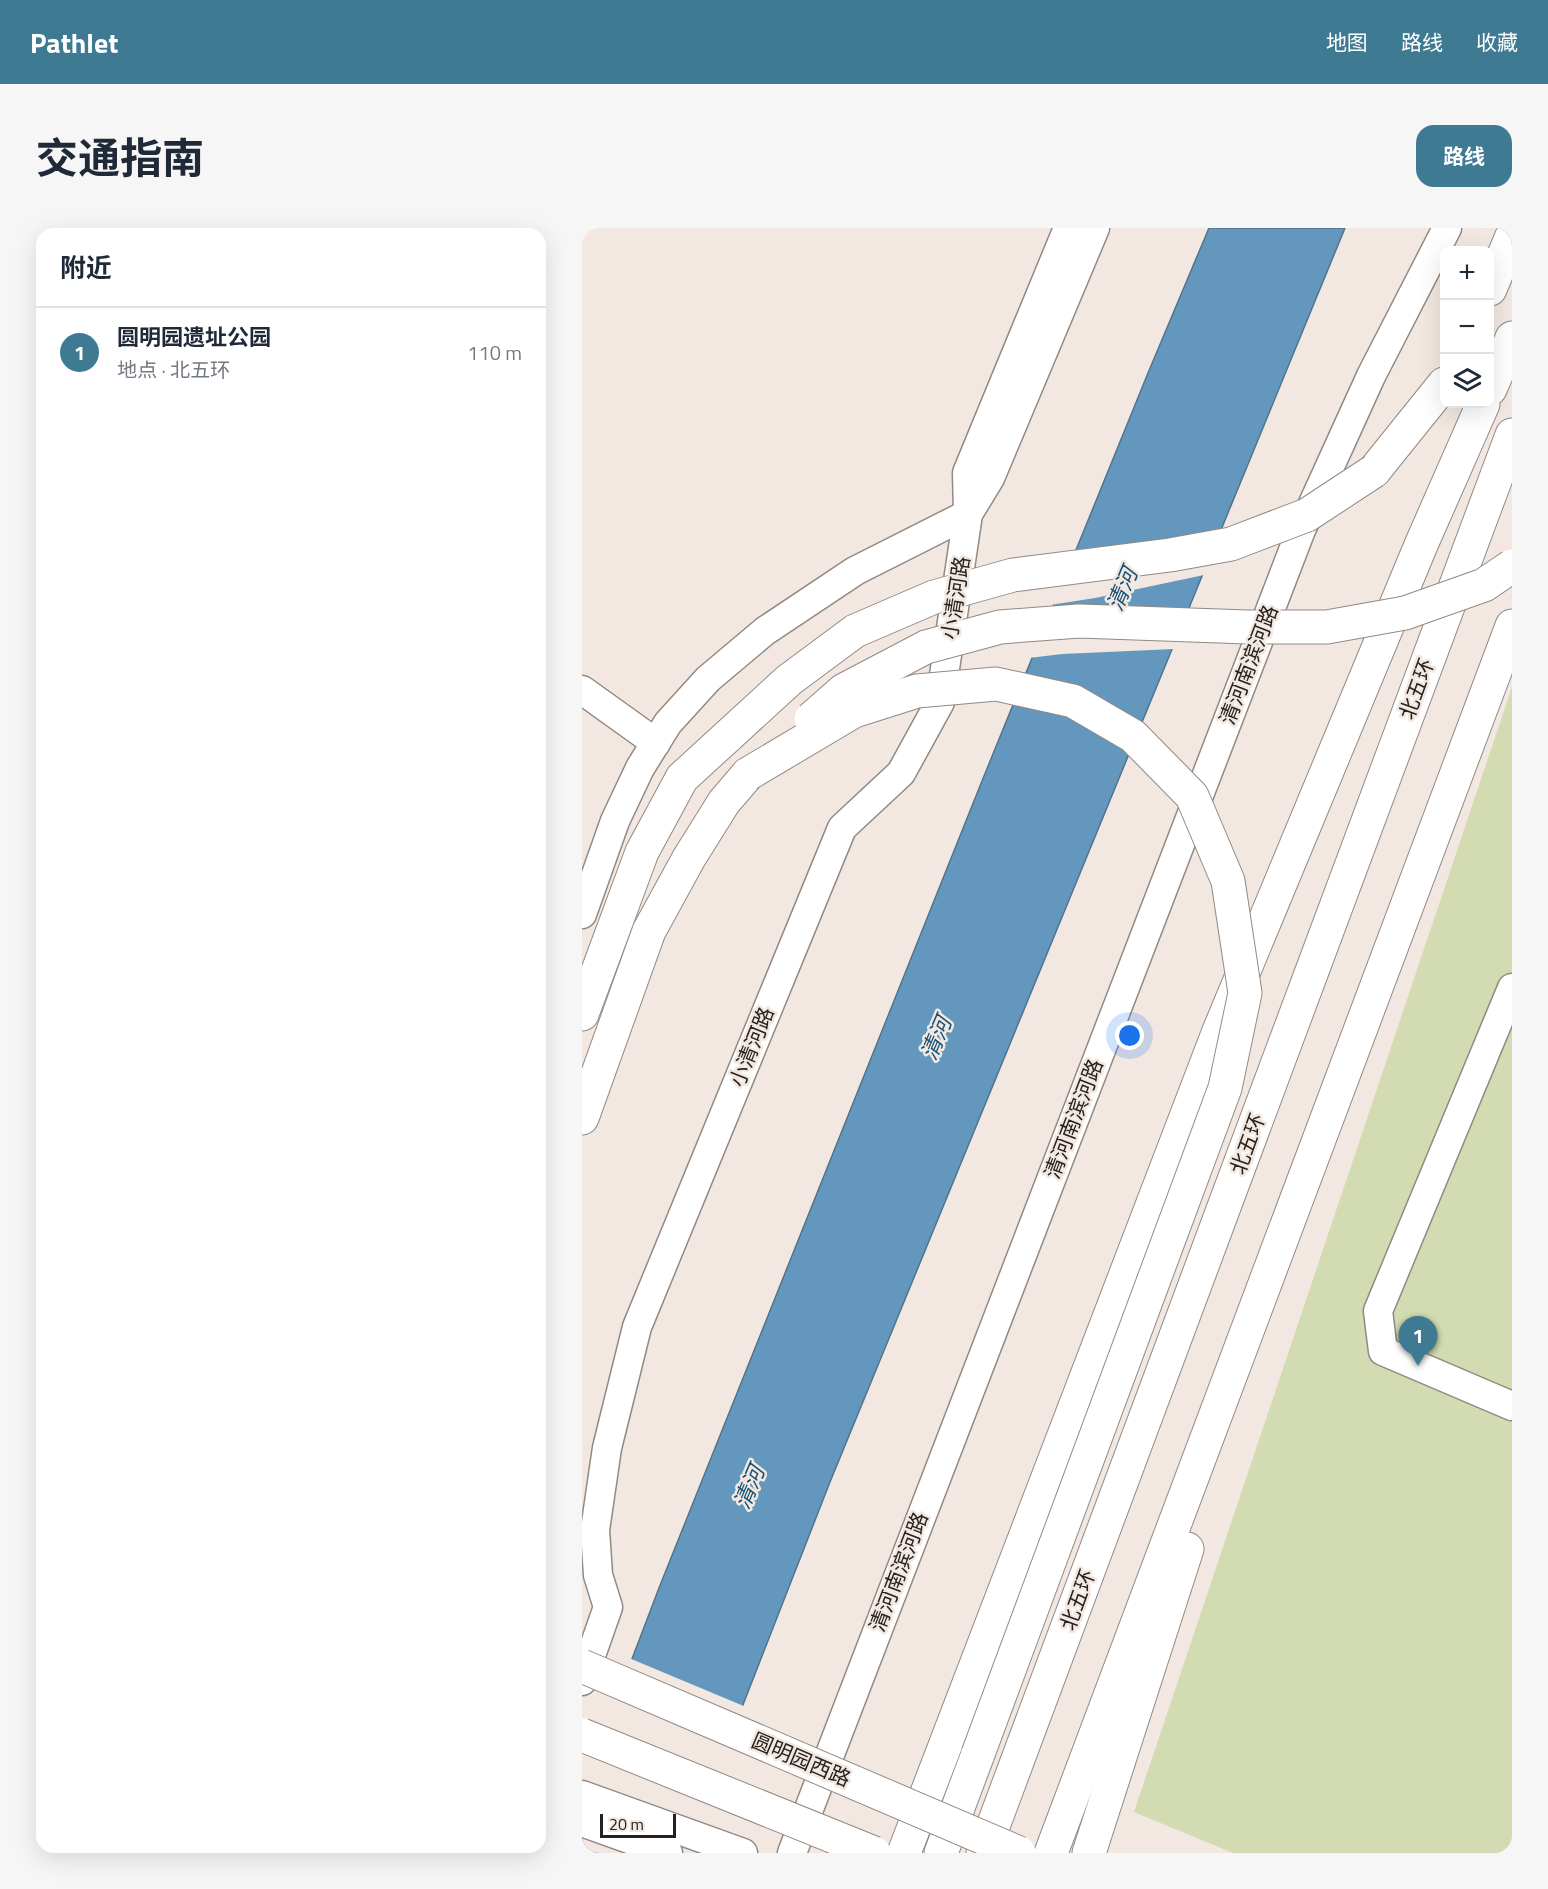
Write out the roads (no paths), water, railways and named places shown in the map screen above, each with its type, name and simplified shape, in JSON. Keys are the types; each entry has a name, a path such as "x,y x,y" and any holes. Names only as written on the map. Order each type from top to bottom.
{"highway":[{"path":"1494,279 1512,236"},
{"path":"1494,380 1512,338"},
{"path":"582,1014 642,852 682,778 789,680 855,631 934,597 1013,575 1170,555 1231,544 1307,515 1374,471 1440,389"},
{"path":"904,1853 1219,1031 1416,556 1481,408"},
{"name":"北五环","path":"983,1853 1512,435"},
{"path":"582,1118 649,931 689,858 724,802 748,774 844,690 926,647 1000,627 1079,621 1247,627 1327,627 1405,613 1484,585 1512,566"},
{"path":"1051,1853 1330,1105 1512,626"},
{"path":"748,774 854,711 916,691 996,684 1073,700 1133,736 1192,796 1228,881 1245,993 1225,1088 941,1853"},
{"path":"1089,1853 1330,1105"},
{"name":"圆明园西路","path":"589,1671 1019,1853"},
{"path":"586,1737 874,1853"}],"street":[{"name":"小清河路","path":"589,1671 608,1607 598,1575 595,1530 607,1448 637,1327 842,828 901,773 940,702 968,514 967,473 1068,228"},
{"name":"小清河路","path":"968,514 990,478 1095,228"},
{"name":"清河南滨河路","path":"792,1853 1301,530 1371,376 1447,228"},
{"path":"582,914 615,821 640,768 668,723 708,680 765,631 855,572 968,514"},
{"path":"582,690 656,743"},
{"path":"1512,988 1378,1311 1383,1351 1512,1406"},
{"path":"582,1795 743,1853"},
{"path":"582,1822 668,1853"}],"water":[{"name":"清河","path":"1209,228 1345,228 830,1482 685,1853 582,1853 582,1790 659,1588 982,781"}],"place":[{"name":"圆明园遗址公园","path":"1418,1366"}]}
